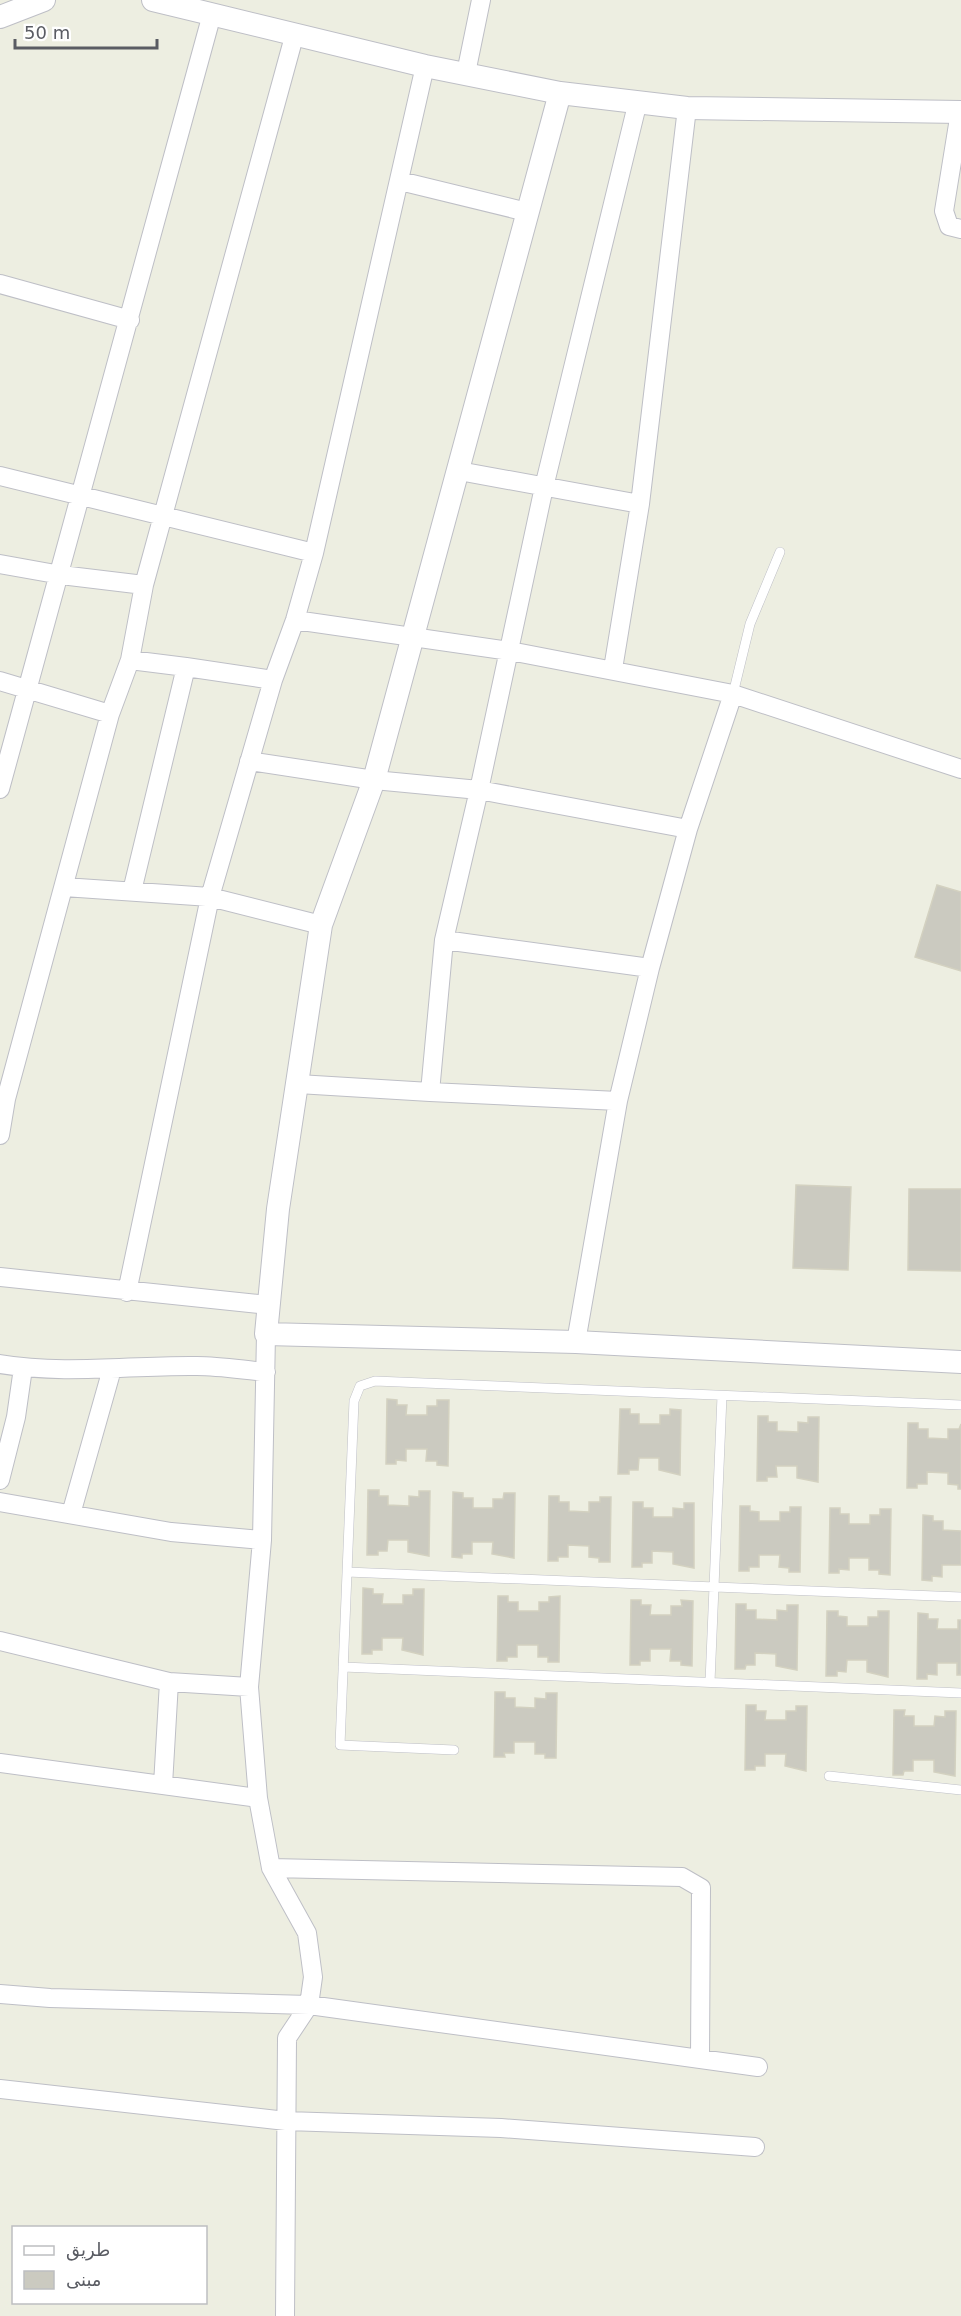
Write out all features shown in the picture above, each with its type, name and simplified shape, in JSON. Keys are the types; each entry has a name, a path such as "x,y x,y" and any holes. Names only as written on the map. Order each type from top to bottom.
{"street":[{"path":"0,17 44,0"},
{"path":"153,0 425,66 560,93 687,108 960,112 944,211 949,226 961,229"},
{"path":"466,73 481,0"},
{"path":"0,789 61,575 80,497 212,14"},
{"path":"0,1135 3,1098 64,887 110,714 130,660 144,585 295,33"},
{"path":"127,1293 210,897 273,680 295,620 314,553 425,66"},
{"path":"285,2316 287,2038 309,2005 313,1977 307,1932 271,1868 258,1798 249,1687 262,1540 266,1334 278,1209 321,925 374,780 560,93"},
{"path":"430,1092 444,940 510,651 544,487 638,101"},
{"path":"613,669 640,504 687,108"},
{"path":"400,181 527,212"},
{"path":"0,284 130,320"},
{"path":"459,471 640,504"},
{"path":"0,476 314,553"},
{"path":"0,564 61,575 144,585"},
{"path":"295,620 510,651 613,669 733,694 961,769"},
{"path":"130,660 273,680"},
{"path":"132,891 186,667"},
{"path":"0,681 110,714"},
{"path":"576,1342 618,1101 650,968 688,829 733,694"},
{"path":"249,761 374,780 479,790 688,829"},
{"path":"64,887 210,897 321,925"},
{"path":"444,940 650,968"},
{"path":"298,1084 618,1101"},
{"path":"0,1277 127,1293 268,1305"},
{"path":"266,1334 576,1342 961,1362"},
{"path":"0,1364 24,1368 112,1369 198,1366 266,1372"},
{"path":"0,1480 16,1417 24,1368"},
{"path":"72,1514 112,1369"},
{"path":"0,1502 171,1532 262,1540"},
{"path":"0,1641 169,1682 249,1687"},
{"path":"163,1785 169,1682"},
{"path":"0,1763 258,1798"},
{"path":"271,1868 682,1877 701,1888 700,2059"},
{"path":"0,1994 50,1998 309,2005 758,2067"},
{"path":"0,2089 286,2121 501,2128 755,2147"}],"lane":[{"path":"733,694 750,624 780,552"},
{"path":"453,1750 340,1745 354,1401 360,1386 375,1381 961,1405"},
{"path":"710,1682 722,1395"},
{"path":"347,1572 961,1597"},
{"path":"343,1667 961,1693"},
{"path":"829,1776 961,1790"}],"building":[{"path":"937,885 961,892 961,971 915,957"},
{"path":"796,1185 851,1187 848,1270 793,1268"},
{"path":"909,1189 961,1189 961,1271 908,1270"},
{"path":"387,1399 397,1400 397,1405 407,1405 406,1415 427,1415 427,1406 437,1406 437,1400 449,1400 448,1466 437,1465 437,1461 426,1461 427,1449 406,1449 406,1461 396,1460 396,1464 386,1464"},
{"path":"620,1409 630,1409 630,1414 639,1414 639,1424 660,1424 660,1415 670,1415 670,1409 681,1410 680,1475 659,1470 659,1458 639,1458 638,1470 629,1470 629,1474 618,1474"},
{"path":"758,1416 768,1416 768,1422 777,1422 777,1431 798,1432 798,1422 808,1423 808,1417 819,1417 818,1482 797,1478 797,1466 776,1466 777,1477 767,1477 767,1481 757,1481"},
{"path":"908,1423 918,1423 918,1429 928,1429 928,1438 948,1439 948,1429 959,1429 961,1424 961,1489 958,1489 958,1485 948,1484 948,1473 927,1472 927,1484 917,1484 917,1488 907,1488"},
{"path":"368,1490 379,1490 379,1496 388,1496 388,1505 409,1506 409,1496 419,1497 419,1491 430,1491 429,1556 408,1552 408,1540 388,1540 387,1551 378,1551 378,1555 367,1555"},
{"path":"453,1492 463,1493 463,1498 473,1498 473,1508 493,1508 493,1499 503,1499 504,1493 515,1493 514,1558 492,1554 493,1542 472,1542 472,1554 462,1554 462,1558 452,1557"},
{"path":"549,1496 559,1496 559,1502 569,1502 569,1511 589,1512 589,1502 600,1502 600,1497 611,1497 610,1562 599,1562 599,1558 589,1557 589,1546 568,1545 568,1557 558,1557 558,1561 548,1561"},
{"path":"633,1502 643,1502 643,1508 653,1508 653,1517 673,1517 673,1508 684,1509 684,1503 694,1503 694,1568 673,1564 673,1552 652,1551 652,1563 642,1563 642,1567 632,1567"},
{"path":"740,1506 750,1506 750,1511 759,1512 759,1521 780,1521 780,1512 790,1512 790,1507 801,1507 800,1572 789,1572 789,1568 779,1567 780,1555 759,1555 759,1567 749,1567 749,1571 739,1571"},
{"path":"830,1508 840,1508 840,1514 849,1514 849,1524 870,1524 870,1515 880,1515 880,1509 891,1509 890,1575 879,1574 879,1570 869,1570 869,1558 849,1558 849,1570 839,1569 839,1573 829,1573"},
{"path":"923,1515 933,1516 933,1521 943,1521 943,1530 961,1531 961,1565 942,1565 942,1577 932,1576 932,1581 922,1580"},
{"path":"363,1588 373,1589 373,1594 383,1594 382,1604 403,1604 403,1595 413,1595 413,1589 424,1589 423,1655 402,1650 403,1638 382,1638 382,1650 372,1650 372,1654 362,1654"},
{"path":"498,1596 508,1596 508,1602 518,1602 518,1611 539,1611 539,1602 549,1602 549,1597 560,1596 559,1662 548,1662 548,1657 538,1657 538,1645 517,1645 517,1657 507,1657 507,1661 497,1661"},
{"path":"631,1600 641,1600 641,1605 651,1605 650,1615 671,1615 671,1606 682,1606 681,1600 693,1601 692,1666 681,1665 681,1661 670,1661 671,1649 650,1649 650,1661 640,1661 640,1665 630,1665"},
{"path":"736,1604 746,1604 746,1610 756,1610 756,1619 777,1620 777,1610 787,1611 787,1605 798,1605 797,1670 776,1666 776,1654 755,1653 755,1665 746,1665 745,1669 735,1669"},
{"path":"827,1611 838,1611 838,1616 847,1617 847,1626 868,1626 868,1617 878,1617 878,1611 889,1611 888,1677 867,1672 867,1660 847,1660 846,1672 837,1671 837,1676 826,1676"},
{"path":"918,1613 928,1614 928,1619 938,1619 937,1629 958,1629 958,1620 961,1620 961,1675 957,1675 957,1663 937,1663 937,1675 927,1674 927,1679 917,1679"},
{"path":"495,1692 505,1692 505,1698 515,1698 515,1707 535,1708 535,1698 546,1699 546,1693 557,1693 556,1758 545,1758 545,1754 535,1754 535,1742 514,1742 514,1753 504,1753 505,1757 494,1757"},
{"path":"746,1705 756,1705 756,1711 766,1711 765,1720 786,1720 786,1711 796,1711 796,1706 807,1706 806,1771 785,1766 786,1754 765,1754 765,1766 755,1766 755,1770 745,1770"},
{"path":"894,1710 905,1710 904,1716 914,1716 914,1726 934,1726 935,1716 945,1717 945,1711 956,1711 955,1776 934,1772 934,1760 913,1760 913,1771 904,1771 903,1775 893,1775"}]}
